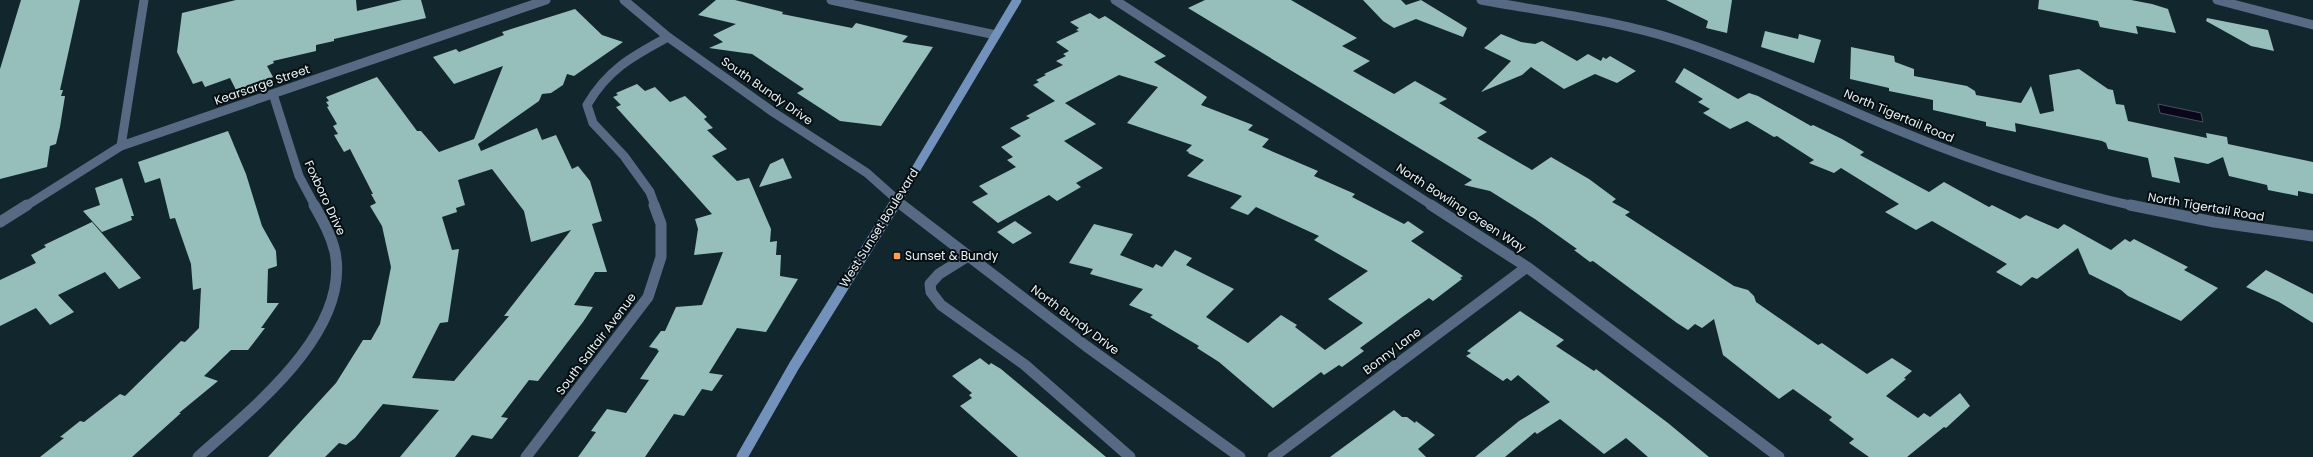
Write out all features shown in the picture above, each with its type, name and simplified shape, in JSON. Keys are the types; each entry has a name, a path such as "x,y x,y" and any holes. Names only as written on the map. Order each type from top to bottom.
{"main road":[{"name":"West Sunset Boulevard","path":"742,457 794,366 1018,0"}],"street":[{"path":"120,146 144,1 153,0"},
{"name":"Kearsarge Street","path":"0,222 120,146 546,0"},
{"name":"South Bundy Drive","path":"624,0 668,37 773,112 867,173 896,200"},
{"path":"831,0 996,35"},
{"name":"North Bowling Green Way","path":"1115,0 1527,266 1779,457"},
{"name":"North Tigertail Road","path":"1481,0 1622,26 1675,39 1742,62 1925,142 1994,167 2066,188 2147,208 2226,225 2313,236"},
{"path":"2217,0 2313,25"},
{"name":"South Saltair Avenue","path":"526,457 648,298 661,257 661,224 650,192 624,156 593,123 587,105 597,86 620,64 668,37"},
{"name":"Foxboro Drive","path":"198,457 279,383 302,356 322,322 335,290 335,254 329,232 299,176 273,94"},
{"name":"North Bundy Drive","path":"896,200 1086,346 1240,457"},
{"path":"968,256 939,274 930,284 931,292 938,301 1024,365 1130,457"},
{"name":"Bonny Lane","path":"1273,457 1527,266"}],"shaded area":[{"path":"2158,104 2201,113 2203,122 2160,113"}],"building":[{"path":"21,0 80,0 60,90 63,90 61,96 65,96 60,127 56,144 50,146 47,167 0,179 0,69"},
{"path":"236,0 356,0 357,11 402,0 421,0 426,18 334,39 334,41 316,45 316,51 273,61 274,63 267,66 273,77 236,90 230,78 205,87 202,81 193,84 177,52 182,13"},
{"path":"716,0 735,0 783,12 782,14 852,28 856,23 908,36 902,42 933,47 881,126 840,121 797,93 804,89 752,54 709,48 723,42 713,35 736,24 698,15"},
{"path":"1205,0 1291,0 1357,38 1342,46 1370,61 1353,71 1394,94 1415,81 1447,99 1439,103 1487,132 1477,138 1532,170 1551,157 1589,179 1616,199 1612,202 1630,212 1625,215 1734,286 1748,290 1754,296 1756,302 1818,345 1822,343 1867,374 1892,358 1912,371 1904,378 1906,379 1886,396 1918,418 1924,413 1930,417 1960,393 1970,406 1946,428 1944,427 1907,457 1869,457 1849,443 1854,439 1829,420 1832,417 1793,389 1779,399 1723,355 1714,319 1702,328 1695,324 1688,330 1593,261 1590,262 1574,250 1577,249 1535,219 1490,191 1464,185 1472,180 1188,8"},
{"path":"1363,0 1401,0 1406,5 1421,0 1467,28 1463,37 1416,19 1394,28 1383,21"},
{"path":"1666,0 1732,0 1727,33 1706,28 1708,21"},
{"path":"2039,0 2131,0 2152,4 2168,9 2176,33 2136,26 2138,34 2100,27 2098,21 2038,9"},
{"path":"575,9 602,35 623,42 574,76 567,74 563,85 551,93 542,94 539,101 478,144 481,151 537,128 542,140 556,135 572,169 578,166 590,181 602,221 592,224 607,272 595,272 574,305 593,307 538,381 529,380 501,417 508,418 492,439 472,435 455,457 400,457 439,410 383,404 355,438 346,445 339,443 325,457 268,457 336,383 363,340 371,340 380,324 391,267 382,226 370,206 376,203 371,194 373,194 350,149 344,152 334,135 338,134 333,126 337,124 327,107 329,106 326,102 329,101 326,97 377,77 417,131 421,131 439,152 474,139 503,66 454,84 433,57 456,49 459,52 504,35 502,32","holes":["492,169 524,211 531,242 571,230 504,316 509,316 454,381 412,378 440,323 448,322 459,249 452,250 442,217 457,212 456,208 465,205 458,180"]},
{"path":"1090,13 1099,19 1105,16 1166,56 1154,62 1207,97 1201,105 1253,125 1248,130 1269,139 1262,147 1318,171 1314,176 1355,194 1352,197 1404,224 1408,221 1424,232 1411,241 1463,276 1460,278 1462,279 1433,301 1429,298 1360,348 1364,351 1342,367 1339,365 1324,375 1321,372 1273,408 1219,362 1197,348 1199,346 1150,317 1153,315 1129,305 1143,289 1090,274 1093,269 1069,263 1094,224 1133,234 1120,255 1153,268 1156,264 1162,267 1175,250 1192,258 1186,265 1234,289 1206,317 1248,343 1281,315 1297,325 1295,327 1325,350 1363,323 1328,299 1368,271 1314,240 1319,236 1256,207 1248,215 1230,208 1242,196 1187,176 1204,160 1186,151 1192,145 1127,123 1158,87 1119,75 1065,103 1096,124 1064,141 1103,168 1076,183 1081,187 1057,201 1049,195 998,223 972,202 988,194 979,186 1016,167 1007,160 1013,157 1001,147 1021,136 1010,128 1030,118 1026,116 1055,101 1033,85 1039,82 1036,80 1046,75 1044,74 1063,65 1056,61 1066,56 1063,54 1069,51 1056,42 1079,31 1076,30 1079,28 1070,22"},
{"path":"2207,18 2268,30 2274,51 2251,46 2206,21"},
{"path":"1765,31 1798,39 1799,34 1821,40 1814,63 1761,47"},
{"path":"1501,34 1521,42 1535,44 1542,41 1577,61 1588,54 1601,61 1603,57 1606,59 1610,56 1636,71 1617,83 1595,74 1564,89 1531,67 1522,75 1481,92 1511,61 1484,48"},
{"path":"1851,47 1894,56 1895,62 1914,69 1914,76 1967,86 1975,91 1976,95 2021,103 2031,86 2040,114 2054,111 2049,75 2079,69 2108,89 2113,90 2116,104 2124,105 2128,121 2207,138 2206,133 2227,137 2228,144 2313,162 2313,194 2298,191 2298,196 2268,190 2267,185 2229,176 2223,157 2208,164 2174,157 2180,183 2152,177 2148,158 2108,149 2106,143 2102,141 2015,123 2016,132 1986,126 1986,122 1933,110 1933,100 1889,91 1889,88 1850,79"},
{"path":"1684,68 1738,99 1749,93 1758,96 1811,126 1813,125 1842,139 1864,152 1860,155 1929,192 1944,182 1989,207 1992,205 2020,219 2026,215 2058,229 2064,224 2111,250 2125,239 2130,242 2134,239 2188,267 2184,270 2218,288 2181,321 2128,296 2121,290 2089,274 2078,248 2037,279 2032,277 2021,286 1996,272 2007,264 1932,221 1916,230 1885,212 1899,204 1841,168 1834,173 1809,163 1814,160 1777,136 1774,137 1747,121 1730,129 1703,113 1710,109 1698,102 1703,99 1675,82"},
{"path":"637,84 645,91 655,87 670,102 685,96 707,117 704,119 713,128 707,130 727,149 712,156 737,181 749,178 771,229 770,242 777,241 776,255 781,255 780,276 798,279 766,332 737,328 709,373 723,375 712,391 702,389 684,416 674,414 645,457 578,457 596,432 591,431 607,409 626,413 649,380 640,379 659,351 657,350 658,349 649,347 661,331 665,331 676,307 702,305 723,252 694,255 698,229 695,219 712,214 616,107 621,105 613,97 618,95 616,93"},
{"path":"228,131 246,174 262,226 276,251 277,266 268,269 267,303 279,303 261,328 265,328 248,350 231,350 204,376 218,381 179,413 181,413 132,457 40,457 64,438 60,437 80,421 84,422 120,394 125,396 181,341 185,342 199,328 201,288 193,290 191,264 175,218 170,219 160,178 145,183 138,162"},
{"path":"783,158 792,178 759,187 770,164"},
{"path":"122,178 134,216 131,216 132,220 102,232 83,211 100,205 95,188"},
{"path":"1015,221 1032,233 1013,244 997,232"},
{"path":"92,222 141,278 119,289 105,272 58,295 74,312 50,325 36,308 0,326 0,280 36,263 31,255 46,247 44,245"},
{"path":"2266,270 2313,294 2313,323 2279,302 2246,287"},
{"path":"1520,311 1564,340 1556,346 1594,371 1596,369 1668,423 1709,457 1648,457 1626,438 1604,454 1560,419 1537,434 1535,432 1505,457 1475,457 1519,421 1550,402 1518,375 1511,381 1507,378 1503,381 1466,356 1471,353 1467,351"},
{"path":"980,358 989,365 991,363 1001,369 1106,457 1018,457 960,406 972,398 969,395 972,393 952,376"},
{"path":"1394,410 1402,417 1407,417 1415,423 1416,421 1435,435 1418,449 1426,457 1330,457"}],"place":[{"name":"Sunset & Bundy","path":"897,256"}]}
